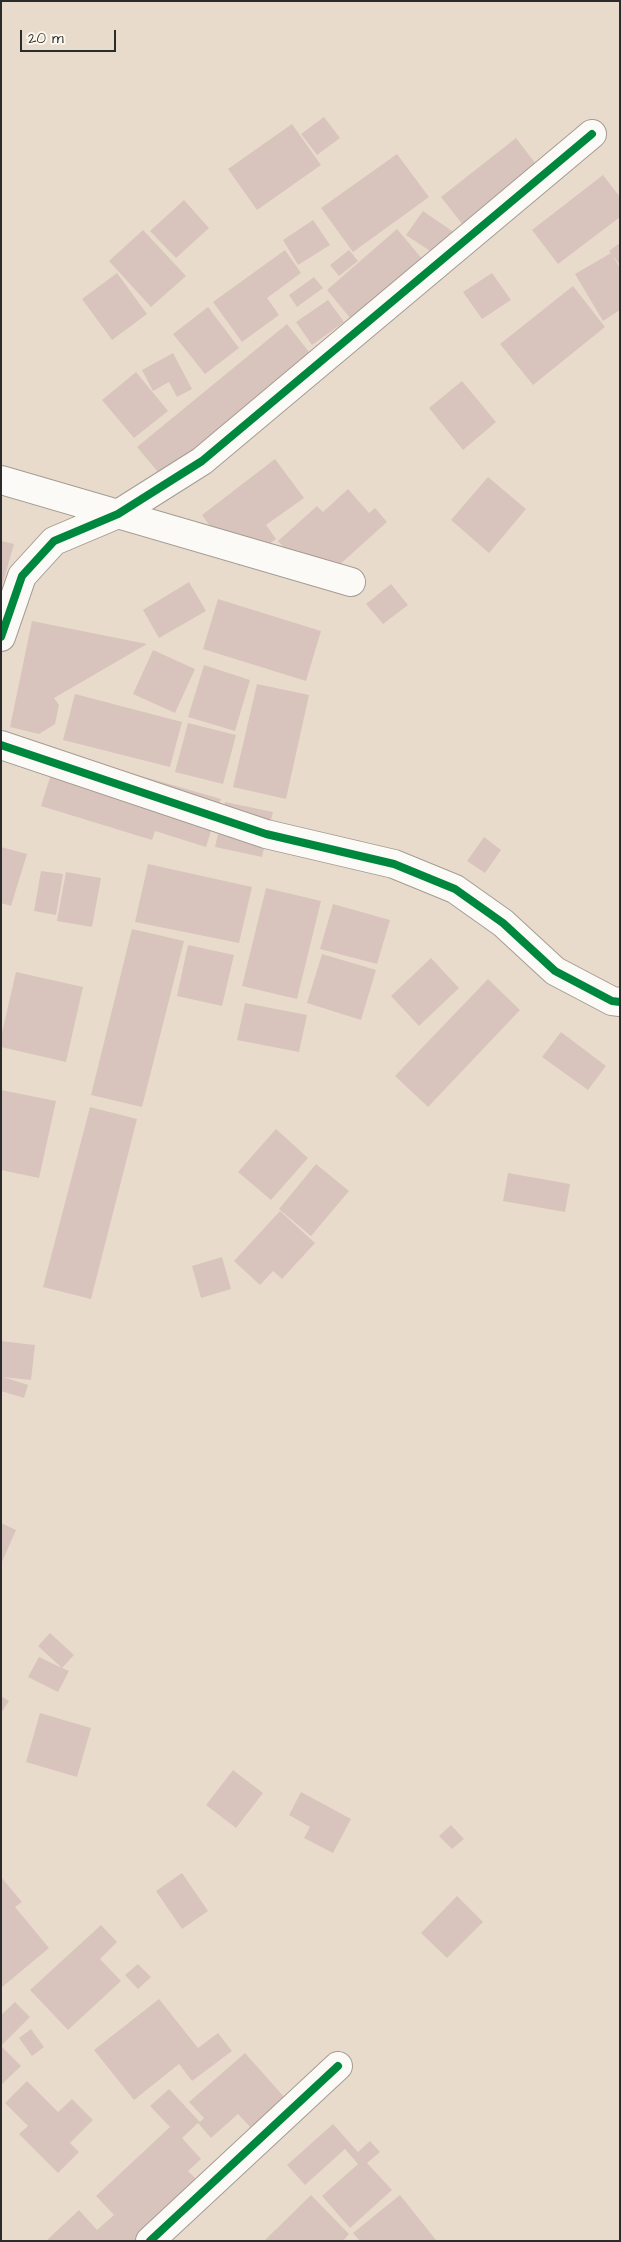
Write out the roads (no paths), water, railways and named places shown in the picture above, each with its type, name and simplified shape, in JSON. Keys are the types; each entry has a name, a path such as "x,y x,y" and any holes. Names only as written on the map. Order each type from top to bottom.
{"street":[{"path":"1,637 22,576 54,541 118,514 202,462 592,134"},
{"path":"1,480 351,582"},
{"path":"1,745 266,834 394,864 455,889 504,923 555,971 612,1001 620,1002"},
{"path":"150,2241 338,2066"}]}
